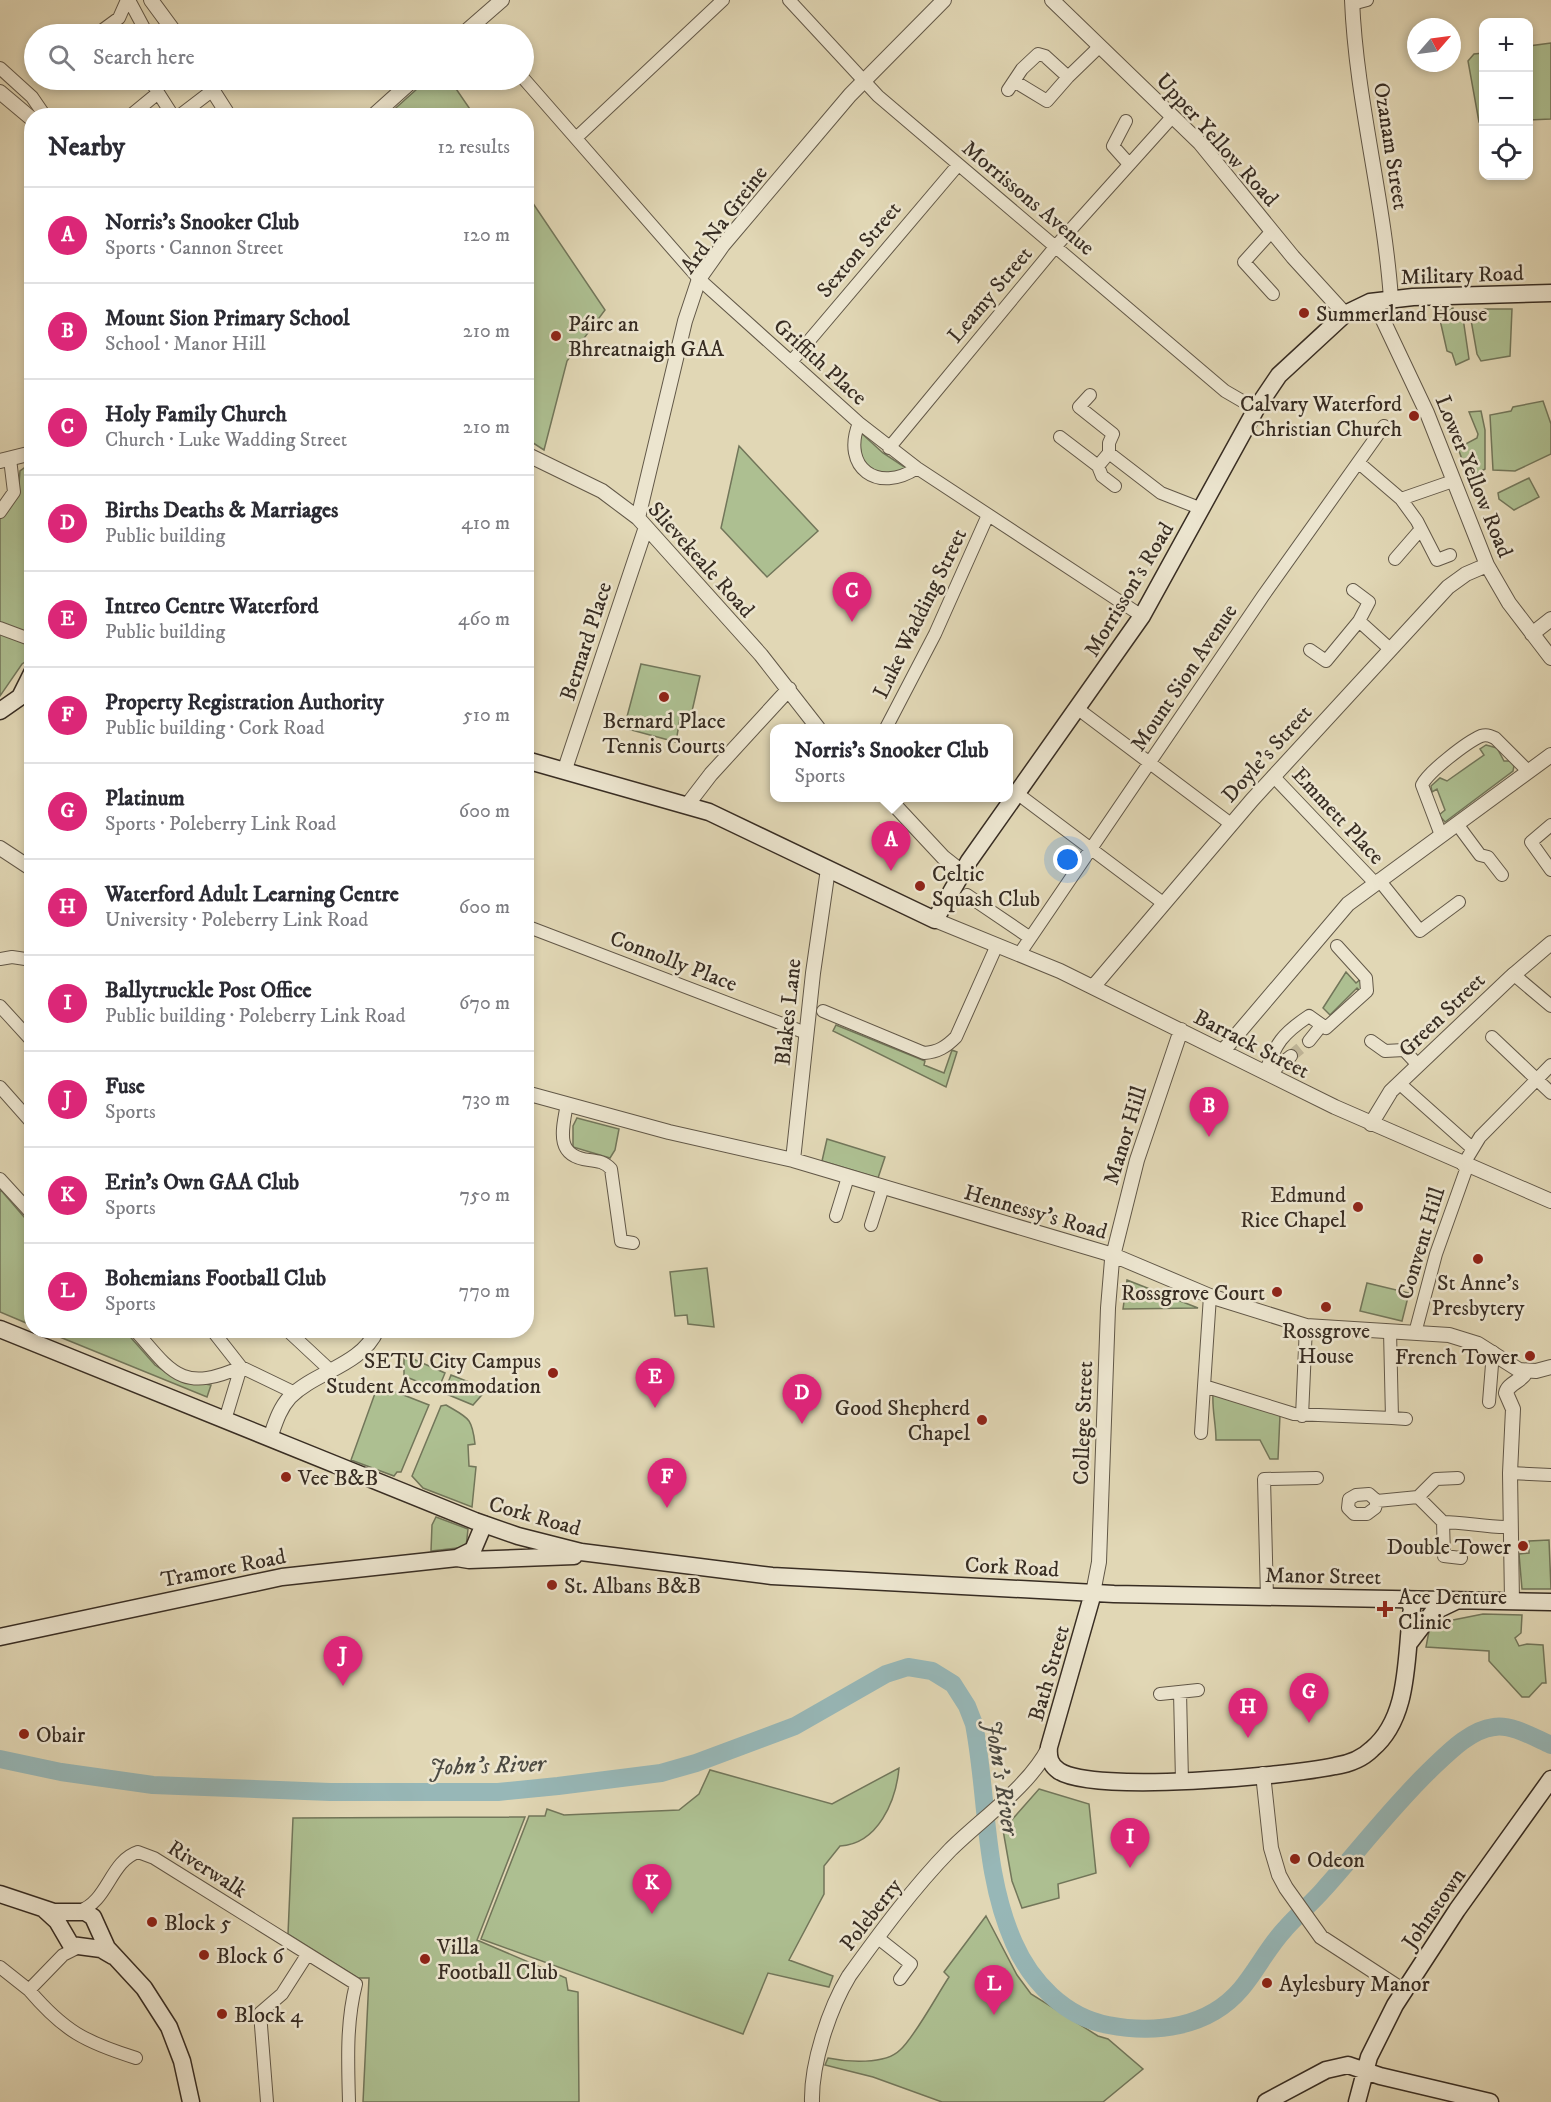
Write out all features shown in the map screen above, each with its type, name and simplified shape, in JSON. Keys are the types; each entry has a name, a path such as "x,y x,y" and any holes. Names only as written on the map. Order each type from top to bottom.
{"main road":[{"name":"Military Road","path":"1383,300 1551,293"},
{"name":"Morrisson's Road","path":"1013,801 1142,616 1257,409 1279,375 1345,314 1383,300"},
{"path":"0,711 20,697 24,688"},
{"path":"0,711 24,706"},
{"path":"534,761 688,804 747,828 935,920"},
{"name":"Morrisson's Road","path":"935,920 962,872 1012,802"},
{"name":"Cork Road","path":"0,1329 484,1524 596,1555 772,1576 1093,1593"},
{"path":"457,1558 469,1553 476,1546 484,1524"},
{"path":"498,1560 505,1545 504,1531"},
{"name":"Tramore Road","path":"0,1637 273,1579 457,1558 498,1560 596,1555"},
{"name":"Manor Street","path":"1093,1593 1267,1598 1445,1598 1455,1601 1551,1602"},
{"name":"Bath Street","path":"1049,1747 1093,1593"},
{"path":"1049,1747 1052,1764 1065,1773 1111,1782 1182,1781 1334,1767 1361,1757 1383,1738 1397,1713 1412,1605 1408,1599"},
{"path":"1407,1648 1416,1630 1433,1612 1455,1601"},
{"name":"Johnstown","path":"1357,2102 1365,2070 1379,2035 1404,1991 1463,1901 1551,1779"},
{"path":"0,1894 45,1910 89,1914 114,1956 150,1996 169,2027 182,2061 191,2102"},
{"path":"45,1910 57,1921 70,1945 100,1949 114,1956"},
{"path":"63,1935 64,1922 77,1912"},
{"path":"81,1947 94,1941 97,1924"},
{"path":"1266,2102 1335,2067 1348,2065 1490,2102"}],"street":[{"path":"111,24 117,20 128,0"},
{"path":"128,0 142,24"},
{"path":"151,0 169,24"},
{"path":"484,24 502,0"},
{"path":"576,138 723,0"},
{"name":"Morrissons Avenue","path":"789,0 862,82 1225,391 1257,409"},
{"name":"Ard Na Greine","path":"642,523 685,321 699,279 723,245 862,82 944,0"},
{"name":"Upper Yellow Road","path":"1052,0 1173,116 1214,159 1272,231 1345,314"},
{"path":"1352,2 1367,0"},
{"name":"Ozanam Street","path":"1352,2 1357,61 1382,216 1383,300"},
{"path":"1068,76 1040,53 1022,69 1011,85 1047,101 1068,76 1100,46"},
{"path":"0,68 32,98 39,108"},
{"path":"156,90 168,108"},
{"path":"187,108 205,90"},
{"path":"213,90 224,108"},
{"path":"382,108 402,90"},
{"name":"Griffith Place","path":"534,90 699,279 859,423 917,468 1142,616"},
{"path":"0,92 24,112"},
{"path":"140,108 158,93"},
{"name":"Leamy Street","path":"889,448 1056,246 1173,116"},
{"path":"1126,121 1113,146 1129,164"},
{"name":"Sexton Street","path":"791,362 958,165"},
{"path":"1272,231 1244,262 1273,294"},
{"name":"Lower Yellow Road","path":"1383,300 1487,565 1509,603 1551,658"},
{"path":"1090,394 1079,407 1113,434 1108,444 1109,453 1161,493 1202,509"},
{"path":"859,423 854,447 858,461 867,473 881,480 891,480 917,468"},
{"name":"Mount Sion Avenue","path":"1020,953 1151,765 1256,605 1384,426"},
{"path":"1060,437 1098,466 1102,476 1115,486"},
{"path":"1098,466 1109,453"},
{"path":"0,512 14,492 5,460 24,455"},
{"name":"Slievekeale Road","path":"534,458 602,491 642,523 761,655 814,724"},
{"path":"1359,463 1401,499 1421,529 1437,560 1450,555"},
{"path":"1401,499 1453,481"},
{"name":"Luke Wadding Street","path":"889,724 935,634 988,515"},
{"name":"Bernard Place","path":"565,769 642,523"},
{"path":"1395,559 1421,529"},
{"name":"Doyle's Street","path":"1094,987 1231,824 1390,649 1451,584 1487,565"},
{"path":"1311,650 1326,661 1359,621 1369,602 1353,591"},
{"path":"1532,634 1551,619"},
{"path":"1359,621 1390,649"},
{"path":"0,628 24,637"},
{"path":"688,804 711,774 789,690"},
{"path":"1078,709 1231,824"},
{"path":"1441,835 1422,785 1426,776 1480,737 1488,735 1495,738 1528,771"},
{"path":"1223,1052 1340,912 1377,882 1551,755"},
{"name":"Emmett Place","path":"1274,776 1377,882 1420,932 1459,902"},
{"path":"1018,794 1163,903"},
{"path":"892,802 943,857 962,872"},
{"path":"1457,824 1480,855 1488,857 1502,874"},
{"path":"1549,863 1530,842 1551,825"},
{"path":"0,848 24,864"},
{"name":"Blakes Lane","path":"793,1160 806,1033 828,869"},
{"path":"967,895 1029,937"},
{"name":"Barrack Street","path":"935,920 1020,953 1094,987 1371,1124 1551,1201"},
{"name":"Connolly Place","path":"534,929 806,1033"},
{"name":"Green Street","path":"1371,1124 1381,1104 1399,1083 1513,974 1551,943"},
{"path":"823,1011 924,1053 935,1052 947,1046 956,1037 997,945"},
{"path":"1269,1075 1279,1039 1309,1016 1321,1026 1326,1028 1330,1026 1367,991 1369,984 1337,946"},
{"path":"0,959 24,958"},
{"path":"1513,974 1551,1006"},
{"path":"0,1006 24,1032"},
{"path":"1309,1041 1321,1026"},
{"name":"Manor Hill","path":"1113,1255 1140,1151 1181,1030"},
{"path":"1492,1036 1551,1093"},
{"path":"1371,1041 1385,1051 1404,1050 1418,1065"},
{"path":"1269,1075 1291,1056"},
{"name":"Convent Hill","path":"1415,1333 1449,1215 1472,1148 1551,1065"},
{"path":"1399,1083 1472,1148"},
{"path":"0,1087 24,1114"},
{"name":"Hennessy's Road","path":"534,1095 669,1132 793,1160 1113,1255 1210,1296 1306,1326 1457,1337 1493,1352 1526,1372"},
{"path":"567,1104 563,1136 567,1153 572,1157 607,1165 614,1175 621,1241 633,1243"},
{"path":"836,1216 848,1177"},
{"path":"0,1179 24,1205"},
{"path":"871,1225 883,1187"},
{"name":"College Street","path":"1093,1593 1099,1562 1107,1308 1113,1255"},
{"path":"1202,1433 1210,1296"},
{"path":"1302,1416 1306,1326"},
{"path":"1390,1331 1392,1418"},
{"path":"142,1338 168,1367 182,1376 207,1379 241,1367"},
{"path":"218,1338 241,1367 295,1393"},
{"path":"296,1338 331,1371"},
{"path":"270,1438 283,1407 295,1393 362,1352 372,1338"},
{"path":"1489,1402 1493,1352"},
{"path":"225,1420 241,1367"},
{"path":"1512,1601 1510,1473 1513,1409 1506,1390 1523,1378 1526,1372 1551,1367"},
{"path":"1204,1386 1302,1416 1406,1419"},
{"path":"1510,1473 1551,1475"},
{"path":"1377,1501 1418,1497 1436,1479 1458,1478"},
{"path":"1267,1598 1264,1479 1317,1479"},
{"path":"1418,1497 1443,1522 1510,1527"},
{"path":"1443,1522 1444,1556 1461,1558"},
{"path":"1160,1694 1198,1690"},
{"path":"1180,1692 1182,1781"},
{"name":"Bath Street","path":"1040,1763 1049,1747"},
{"name":"Poleberry","path":"812,2102 814,2068 839,1995 849,1976 933,1868 1040,1763"},
{"name":"Poleberry","path":"1020,1785 1037,1775 1065,1773"},
{"path":"1263,1774 1273,1859 1280,1879 1309,1922 1323,1938 1404,1991"},
{"name":"Riverwalk","path":"98,1899 126,1859 138,1852 154,1858 356,1984 350,2005 347,2050 349,2102"},
{"path":"77,1912 90,1907 98,1899"},
{"path":"97,1924 94,1911 98,1899"},
{"path":"59,1959 64,1947 63,1935"},
{"path":"878,1938 911,1964 900,1979"},
{"path":"29,1990 59,1959 81,1947"},
{"path":"267,2102 260,2013 282,1994 307,1955"},
{"path":"0,1967 29,1990 68,2031 101,2047 136,2058"}],"green space":[{"path":"1551,43 1551,119 1533,120 1533,45"},
{"path":"1479,53 1479,122 1468,61 1474,54"},
{"path":"416,90 457,90 469,108 396,108"},
{"name":"Páirc an Bhreatnaigh GAA","path":"534,205 605,310 567,361 544,450 534,444"},
{"path":"1453,308 1456,316 1463,318 1469,359 1456,365 1452,353 1447,351 1438,311"},
{"path":"1484,309 1512,309 1510,356 1481,361 1477,354 1471,320 1477,320"},
{"path":"1543,401 1551,424 1551,454 1515,471 1493,470 1490,415 1511,411 1513,407"},
{"path":"1481,411 1485,430 1485,469 1469,479 1458,448 1477,438 1478,434 1469,412"},
{"path":"860,432 883,453 909,470 883,476 870,467 861,454"},
{"path":"739,446 818,531 767,577 721,528"},
{"path":"24,468 24,663 0,696 0,519 18,496 20,471"},
{"path":"1529,478 1539,497 1514,510 1499,499 1498,493"},
{"name":"Bernard Place Tennis Courts","path":"641,664 700,676 690,720 680,718 676,742 624,728"},
{"path":"1486,745 1497,748 1504,761 1511,761 1514,766 1513,771 1445,822 1439,815 1445,810 1437,789 1432,792 1431,786 1440,778 1447,781 1484,755 1480,749"},
{"path":"1346,972 1356,983 1362,978 1364,982 1360,991 1357,988 1330,1015 1323,1008"},
{"path":"836,1025 925,1061 924,1065 944,1073 952,1050 957,1052 946,1087 833,1031"},
{"path":"577,1118 619,1129 615,1150 610,1158 573,1147 573,1126"},
{"path":"827,1139 885,1157 878,1178 822,1161"},
{"path":"0,1189 24,1217 24,1322 0,1312"},
{"path":"707,1268 714,1327 688,1324 687,1315 675,1316 670,1272"},
{"path":"1127,1280 1198,1308 1123,1309"},
{"path":"1367,1283 1409,1293 1402,1321 1360,1311"},
{"path":"62,1338 131,1338 155,1365 176,1379 211,1385 207,1397"},
{"path":"404,1355 445,1373 438,1390 404,1376"},
{"path":"451,1375 487,1389 473,1405 444,1393"},
{"path":"378,1385 429,1405 401,1472 397,1472 394,1476 351,1460"},
{"path":"1213,1394 1280,1415 1278,1459 1270,1459 1260,1440 1216,1440"},
{"path":"446,1405 468,1419 472,1428 475,1444 468,1445 469,1466 476,1467 472,1507 423,1488 412,1476 441,1406"},
{"path":"436,1517 468,1529 466,1547 431,1551 432,1525"},
{"path":"1549,1540 1551,1589 1522,1589 1519,1554 1529,1553 1529,1541"},
{"path":"1483,1614 1522,1615 1521,1633 1515,1638 1519,1646 1543,1645 1546,1683 1542,1683 1529,1697 1522,1697 1489,1661 1489,1651 1426,1647 1433,1624"},
{"path":"899,1768 894,1794 883,1819 865,1838 840,1846 824,1866 824,1894 789,1960 833,1976 829,1987 768,1973 743,2034 481,1939 529,1816 545,1816 547,1809 564,1815 679,1810 699,1794 710,1770 832,1804"},
{"path":"1039,1789 1089,1804 1096,1873 1058,1884 1059,1898 1022,1908 1012,1881 1003,1830"},
{"name":"Villa Football Club","path":"525,1817 477,1940 566,1978 568,1990 578,1992 579,2102 363,2102 369,1978 358,1978 288,1934 293,1818"},
{"path":"986,1916 1017,1975 1031,1994 1098,2036 1108,2039 1143,2069 1103,2102 942,2102 873,2077 825,2065 828,2058 845,2061 876,2060 893,2055 900,2050 949,1977 944,1972"}],"waterway":[{"name":"John's River","path":"0,1759 61,1772 153,1785 330,1792 498,1792 661,1773 696,1763 795,1726 886,1674 908,1667 932,1671 953,1684 967,1706 974,1724 991,1862 1004,1916 1021,1957 1040,1984 1064,2006 1092,2021 1144,2029 1180,2025 1197,2020 1228,2002 1247,1982 1279,1936 1401,1800 1443,1757 1467,1738 1485,1729 1501,1727 1523,1732 1551,1745"}],"tunnel":[{"path":"1291,1056 1309,1041"}],"place":[{"name":"Summerland House","path":"1304,313"},
{"name":"Páirc an Bhreatnaigh GAA","path":"556,336"},
{"name":"Calvary Waterford Christian Church","path":"1414,416"},
{"name":"Holy Family Church","path":"852,622"},
{"name":"Bernard Place Tennis Courts","path":"664,697"},
{"name":"Norris's Snooker Club","path":"891,871"},
{"name":"Celtic Squash Club","path":"920,886"},
{"name":"Mount Sion Primary School","path":"1209,1137"},
{"name":"Edmund Rice Chapel","path":"1358,1207"},
{"name":"St Anne’s Presbytery","path":"1478,1259"},
{"name":"Rossgrove Court","path":"1277,1292"},
{"name":"Rossgrove House","path":"1326,1307"},
{"name":"French Tower","path":"1530,1356"},
{"name":"SETU City Campus Student Accommodation","path":"553,1373"},
{"name":"Intreo Centre Waterford","path":"655,1408"},
{"name":"Good Shepherd Chapel","path":"982,1420"},
{"name":"Births Deaths & Marriages","path":"802,1424"},
{"name":"Vee B&B","path":"286,1477"},
{"name":"Property Registration Authority","path":"667,1508"},
{"name":"Double Tower","path":"1523,1546"},
{"name":"St. Albans B&B","path":"552,1585"},
{"name":"Ace Denture Clinic","path":"1385,1609"},
{"name":"Fuse","path":"343,1686"},
{"name":"Platinum","path":"1309,1723"},
{"name":"Obair","path":"24,1734"},
{"name":"Waterford Adult Learning Centre","path":"1248,1738"},
{"name":"Odeon","path":"1295,1859"},
{"name":"Ballytruckle Post Office","path":"1130,1868"},
{"name":"Erin's Own GAA Club","path":"652,1914"},
{"name":"Block 5","path":"152,1922"},
{"name":"Block 6","path":"204,1955"},
{"name":"Villa Football Club","path":"425,1959"},
{"name":"Aylesbury Manor","path":"1267,1983"},
{"name":"Block 4","path":"222,2014"},
{"name":"Bohemians Football Club","path":"994,2015"}]}
